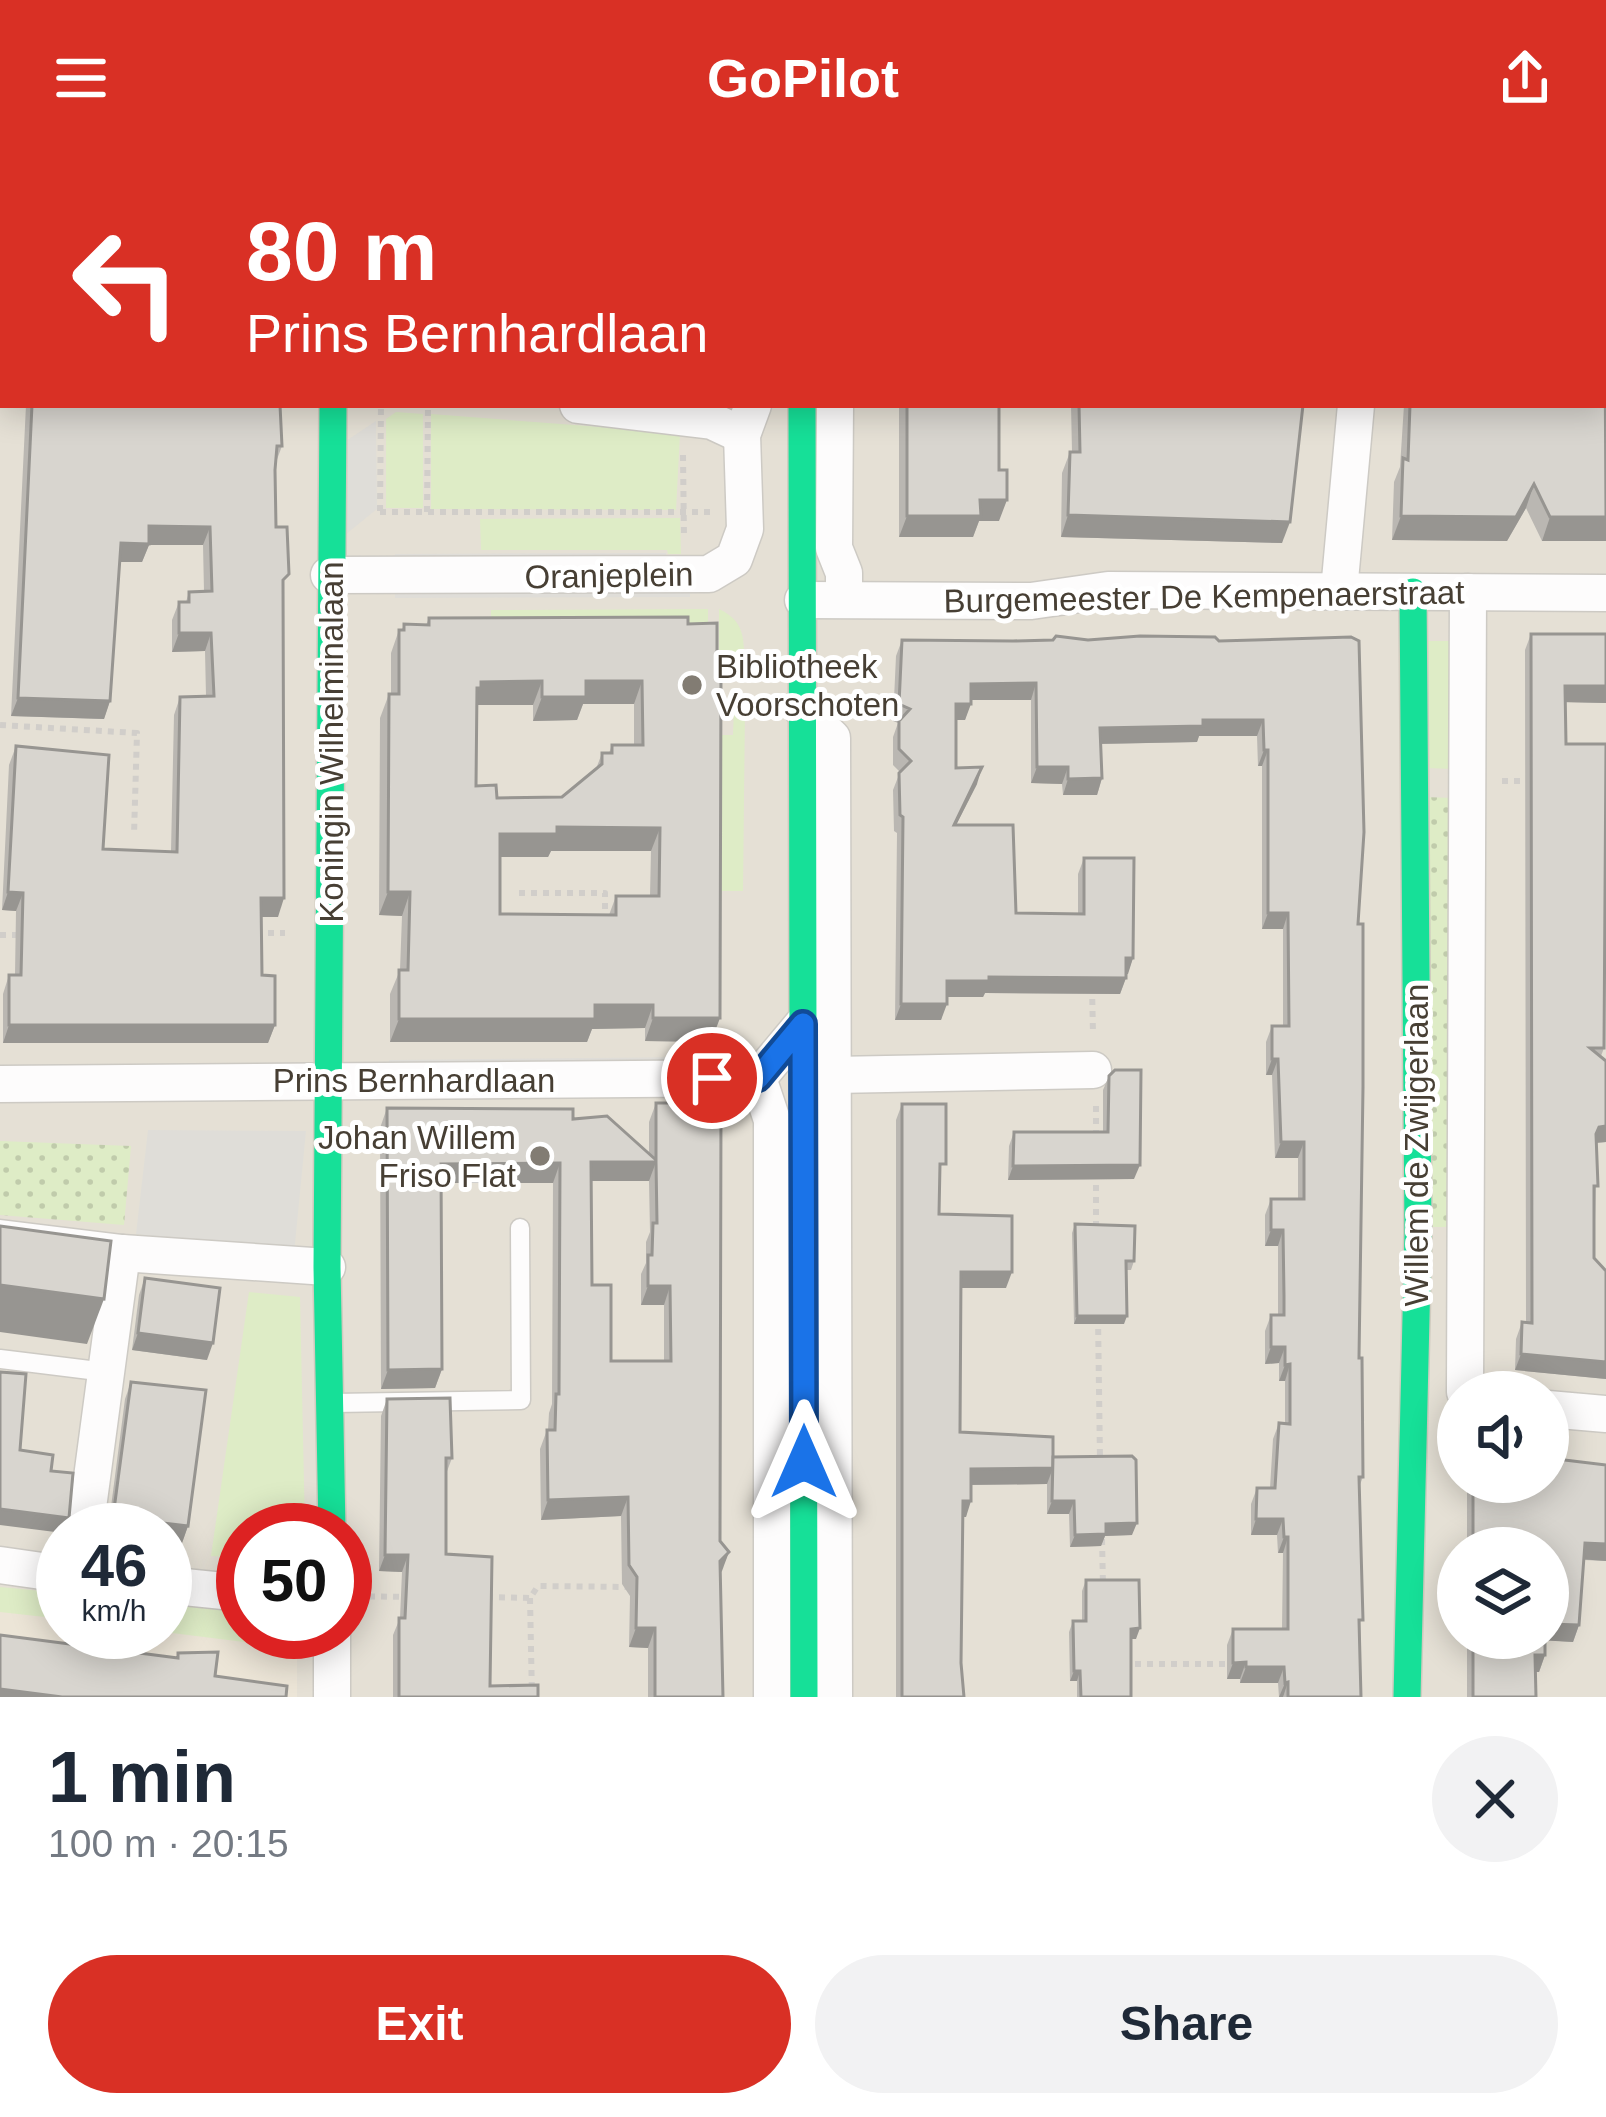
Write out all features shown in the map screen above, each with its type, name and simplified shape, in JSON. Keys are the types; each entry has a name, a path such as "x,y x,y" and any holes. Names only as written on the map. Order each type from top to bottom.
{"street":[{"name":"Koningin Wilhelminalaan","path":"332,1503 327,1267 333,408"},
{"name":"Oranjeplein","path":"329,574 684,577 709,574 734,559 745,530 747,420 712,421 602,408"},
{"path":"802,408 804,1697"},
{"path":"835,408 834,548 844,573 844,599"},
{"path":"1339,591 1356,408"},
{"name":"Burgemeester De Kempenaerstraat","path":"803,600 1031,601 1108,590 1606,593"},
{"name":"Willem de Zwijgerlaan","path":"1407,1697 1418,1209 1413,592"},
{"name":"Willem de Zwijgerlaan","path":"1466,1371 1468,592"},
{"path":"802,709 832,738 834,1697"},
{"path":"772,1697 772,1120 758,1078 803,1024"},
{"path":"834,1075 1093,1070"},
{"name":"Prins Bernhardlaan","path":"0,1084 758,1078"},
{"path":"0,1238 122,1253 327,1267"},
{"path":"89,1503 122,1253"},
{"path":"1415,1416 1437,1410"},
{"path":"1569,1411 1606,1414"},
{"path":"0,1565 36,1570"},
{"path":"332,1659 332,1697"}],"lane":[{"path":"330,1402 521,1400 520,1228"},
{"path":"0,1360 106,1372"}],"path":[{"path":"427,512 428,408"},
{"path":"683,418 684,577"},
{"path":"380,512 745,512"},
{"path":"715,659 713,678 759,677"},
{"path":"0,725 137,733 134,836"},
{"path":"1467,781 1536,781"},
{"path":"519,893 605,892 605,938"},
{"path":"236,933 331,932"},
{"path":"0,935 24,935"},
{"path":"1091,983 1096,1249"},
{"path":"1097,1295 1101,1480"},
{"path":"1102,1526 1103,1595"},
{"path":"532,1697 530,1598 538,1586 632,1587"},
{"path":"372,1596 414,1597"},
{"path":"484,1598 530,1598"},
{"path":"1104,1664 1244,1664"}],"shaded area":[{"path":"0,408 1606,408 1606,1697 0,1697"},
{"path":"376,421 377,509 346,534 346,441"},
{"path":"666,553 666,562 395,564 395,554"},
{"path":"690,586 690,597 395,598 395,588"},
{"path":"698,1057 697,1068 390,1069 389,1060"},
{"path":"148,1130 306,1131 294,1254 136,1234"},
{"path":"0,1594 36,1597 36,1659 192,1659 192,1632 216,1632 216,1659 297,1659 297,1697 0,1697"}],"green space":[{"path":"396,412 423,414 423,508 386,508 386,419"},
{"path":"431,414 680,433 676,510 431,509"},
{"path":"680,518 681,554 667,550 481,550 480,519"},
{"path":"708,609 708,645 491,640 491,610"},
{"path":"719,609 741,631 744,662 719,661"},
{"path":"1427,641 1453,641 1452,769 1427,768"},
{"path":"734,705 745,705 743,891 674,891 718,735 733,735"},
{"path":"1423,797 1454,798 1454,1227 1426,1227"},
{"path":"0,1141 131,1146 124,1225 0,1215"},
{"path":"249,1292 300,1297 304,1503 219,1503"},
{"path":"0,1587 36,1590 36,1616 0,1612"},
{"path":"192,1606 216,1608 216,1638 192,1635"}],"building":[{"path":"32,408 280,408 276,527 287,527 289,574 283,580 284,898 261,898 262,975 275,976 275,1025 9,1025 9,975 21,975 23,893 8,892 16,746 109,755 103,849 177,852 180,697 214,696 211,633 179,633 179,602 189,602 189,592 212,591 210,527 149,526 149,544 121,543 110,701 18,698"},
{"path":"907,408 999,408 999,470 1007,470 1007,500 980,500 981,516 907,516"},
{"path":"1079,408 1303,408 1290,522 1068,515 1070,452 1080,452"},
{"path":"1410,408 1605,408 1606,517 1550,517 1534,484 1516,517 1401,516 1403,458 1408,460"},
{"path":"688,617 688,624 717,623 717,671 721,671 720,1018 653,1018 653,1005 595,1005 595,1019 399,1019 399,970 408,970 410,892 388,892 389,694 399,694 399,630 404,630 404,624 429,625 429,618","holes":["542,681 542,697 586,697 586,681 642,681 643,745 612,745 612,753 602,753 602,764 562,797 497,798 496,785 476,786 477,688 481,682","557,827 660,828 659,896 616,896 616,915 500,914 500,834 557,834"]},
{"path":"1531,634 1606,634 1606,686 1565,686 1566,744 1606,744 1604,1048 1590,1048 1606,1061 1606,1126 1596,1134 1594,1258 1606,1271 1606,1362 1521,1354 1522,1322 1532,1323"},
{"path":"1056,636 1088,640 1215,637 1219,641 1351,637 1359,641 1364,832 1358,924 1363,924 1361,1697 1288,1697 1284,1667 1233,1663 1233,1629 1288,1629 1288,1537 1284,1537 1283,1519 1256,1519 1257,1488 1275,1488 1279,1423 1290,1424 1290,1364 1285,1365 1285,1347 1271,1347 1271,1315 1284,1315 1284,1296 1283,1230 1271,1230 1271,1199 1304,1199 1304,1142 1281,1142 1278,1059 1272,1059 1272,1026 1289,1026 1288,913 1268,913 1268,750 1264,750 1263,720 1100,728 1102,778 1068,779 1068,767 1037,767 1036,683 971,684 971,704 956,704 956,768 982,767 954,825 1013,825 1016,913 1084,914 1084,858 1134,858 1133,958 1126,958 1126,978 947,981 947,1004 901,1004 903,817 899,773 911,761 899,749 899,721 910,709 899,704 902,640 1053,640"},
{"path":"1115,1070 1141,1070 1140,1165 1013,1166 1014,1132 1108,1132 1109,1076"},
{"path":"656,1103 721,1103 720,1541 729,1552 720,1561 723,1697 655,1697 655,1628 636,1628 637,1577 629,1565 628,1497 548,1500 547,1430 555,1430 559,1394 560,1163 441,1164 442,1369 388,1370 387,1108 573,1109 573,1119 607,1116 656,1160","holes":["591,1162 656,1162 657,1223 653,1223 652,1255 648,1255 648,1286 670,1286 671,1361 611,1361 611,1285 592,1285"]},
{"path":"902,1104 946,1104 946,1164 940,1164 939,1214 1012,1216 1012,1272 961,1272 960,1432 1053,1437 1053,1468 971,1469 971,1501 963,1501 964,1697 902,1697"},
{"path":"1075,1224 1135,1226 1134,1261 1126,1261 1127,1316 1077,1316"},
{"path":"0,1226 111,1241 104,1299 0,1285"},
{"path":"145,1278 220,1288 213,1343 138,1333"},
{"path":"0,1372 26,1374 20,1450 53,1455 51,1471 73,1473 70,1503 36,1503 36,1514 0,1509"},
{"path":"131,1382 206,1390 191,1503 115,1503"},
{"path":"450,1398 446,1554 492,1557 490,1686 538,1685 538,1697 399,1697 399,1618 405,1618 408,1555 385,1555 387,1399"},
{"path":"1132,1456 1136,1460 1137,1523 1106,1524 1106,1534 1075,1535 1074,1501 1052,1501 1053,1457"},
{"path":"1569,1461 1606,1465 1606,1544 1585,1543 1579,1625 1569,1625 1569,1527 1473,1527 1473,1503 1569,1503"},
{"path":"1086,1580 1139,1580 1140,1628 1131,1629 1131,1697 1081,1697 1080,1671 1074,1671 1073,1621 1086,1621"},
{"path":"0,1635 36,1640 36,1659 192,1659 192,1653 216,1652 215,1676 287,1686 286,1697 62,1697 0,1689"},
{"path":"1473,1659 1535,1659 1536,1697 1473,1697"}],"traffic: fast":[{"path":"331,1503 327,1267 333,408"},
{"path":"802,408 804,1697"},
{"path":"1407,1697 1418,1233 1413,592"}],"place":[{"name":"Bibliotheek Voorschoten","path":"692,685"},
{"name":"Johan Willem Friso Flat","path":"540,1156"}],"route":[{"path":"712,1078 758,1078 803,1024 804,1462"}]}
